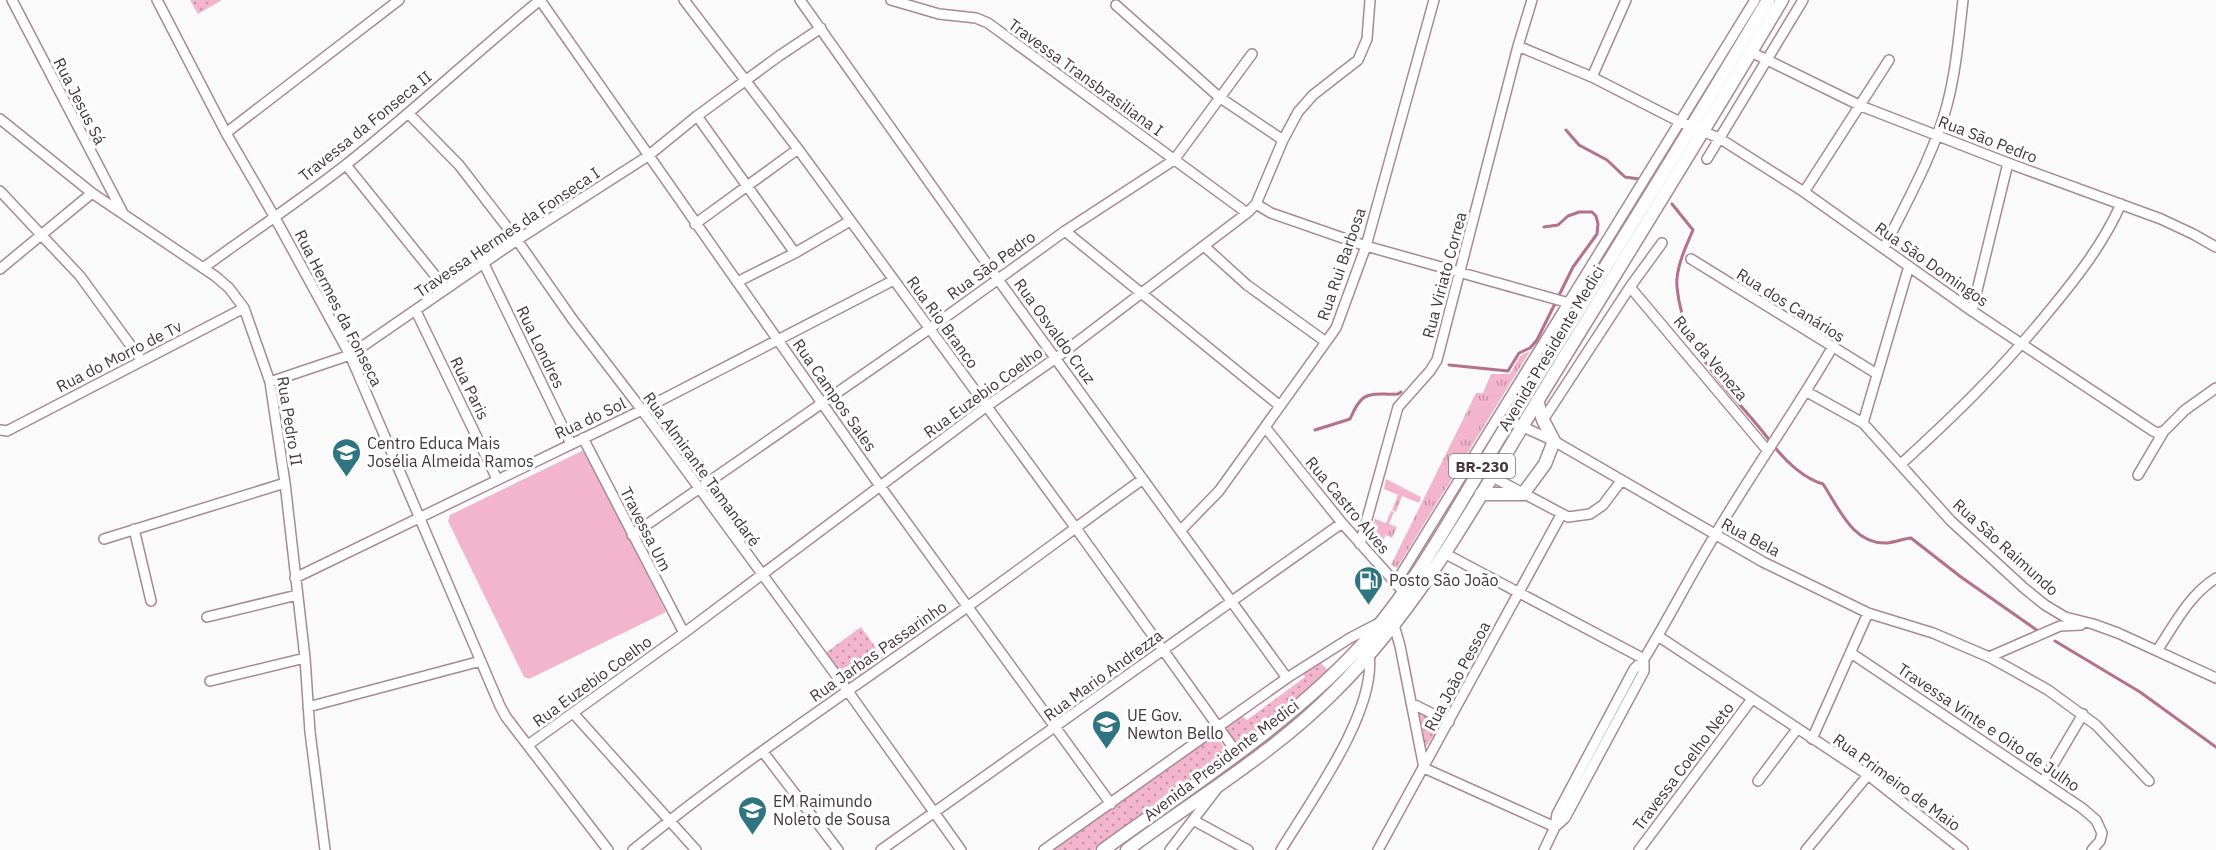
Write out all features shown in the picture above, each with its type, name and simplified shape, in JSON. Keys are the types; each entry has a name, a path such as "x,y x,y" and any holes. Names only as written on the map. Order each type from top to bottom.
{"main road":[{"name":"Avenida Presidente Medici","path":"1103,850 1262,734 1394,625 1404,591 1444,553 1481,494 1697,129 1768,0"},
{"name":"Avenida Presidente Medici","path":"1127,850 1271,747 1335,691 1404,591 1510,421 1697,129 1751,52 1782,0"},
{"path":"1481,494 1523,494 1545,464 1554,441 1543,420 1537,401"},
{"path":"1381,622 1394,625"},
{"path":"1262,734 1271,747"}],"street":[{"name":"Rua Jesus Sá","path":"12,0 124,215"},
{"name":"Rua Hermes da Fonseca","path":"157,0 226,133 350,355 503,712 608,850"},
{"path":"226,133 399,0"},
{"name":"Travessa da Fonseca II","path":"203,268 346,165 409,114 482,48 540,0"},
{"name":"Rua Campos Sales","path":"540,0 880,486 1111,804"},
{"name":"Rua Rio Branco","path":"684,0 798,149 987,406 1237,753"},
{"name":"Rua Osvaldo Cruz","path":"800,0 997,279 1287,678"},
{"name":"Travessa Transbrasiliana I","path":"891,0 939,14 976,18 988,24 1247,213"},
{"name":"Rua Euzebio Coelho","path":"528,745 684,633 987,406 1056,358 1247,213 1256,204 1283,140 1298,112 1313,94 1358,60 1366,39 1370,0"},
{"name":"Rua Rui Barbosa","path":"1181,530 1219,491 1336,328 1366,246 1434,0"},
{"name":"Rua Viriato Correa","path":"1360,544 1398,407 1437,360 1532,0"},
{"path":"1592,77 1626,0"},
{"path":"1404,591 1569,303 1755,0"},
{"path":"1707,159 1803,0"},
{"path":"1884,248 1936,135 1946,107 1953,79 1964,0"},
{"path":"1116,5 1219,97 1283,140"},
{"name":"Travessa Hermes da Fonseca I","path":"270,382 350,355 517,240 648,156 697,116 821,28"},
{"name":"Rua São Domingos","path":"1518,46 1592,77 1680,122 1719,138 1804,192 1972,311 2153,431 2158,433 2164,431"},
{"name":"Rua São Pedro","path":"1751,52 1861,106 2161,219 2216,248"},
{"name":"Rua São Pedro","path":"632,535 822,401 929,329 1065,231 1174,160 1252,54"},
{"path":"1804,192 1889,60"},
{"name":"Rua Almirante Tamandaré","path":"409,114 459,165 517,240 573,320 642,410 847,690 961,850"},
{"path":"697,116 795,253"},
{"name":"Rua Pedro II","path":"2,124 92,193 203,268 229,288 244,308 270,382 285,483 325,850"},
{"path":"695,224 798,149"},
{"path":"1972,311 2008,163"},
{"path":"346,165 446,289"},
{"path":"0,191 80,276 142,361"},
{"path":"0,269 92,193"},
{"path":"1256,204 1280,216 1366,246 1569,303"},
{"path":"1901,464 1985,385 2023,345 2095,253 2121,204"},
{"path":"737,282 795,253 850,221"},
{"path":"1065,231 1280,405"},
{"path":"1543,420 1630,287 1662,243"},
{"path":"1204,246 1247,285 1326,342"},
{"name":"Rua dos Canários","path":"1691,259 1876,374"},
{"name":"Rua Londres","path":"484,264 571,444"},
{"path":"1863,423 1909,266"},
{"name":"Rua do Sol","path":"295,578 642,410 894,280"},
{"name":"Rua da Veneza","path":"1630,287 1768,449"},
{"name":"Rua do Morro de Tv","path":"3,430 244,308"},
{"name":"Rua Paris","path":"416,311 497,479"},
{"path":"1544,850 1555,826 1565,818 1619,721 1644,671 1644,659 1714,535 1807,392 1832,348"},
{"path":"2138,475 2164,431 2185,410 2216,388"},
{"name":"Rua São Raimundo","path":"1807,392 1863,423 1951,521 2024,588 2065,617 2093,624 2216,678"},
{"name":"Rua Bela","path":"1510,421 1554,441 1714,535 1868,613 1933,633 1989,657 2048,690 2083,714 2115,743 2149,780"},
{"name":"Rua Castro Alves","path":"1264,427 1342,523 1404,591"},
{"name":"Travessa Um","path":"583,438 684,633"},
{"path":"1480,470 1568,517 1590,514 1603,505 1621,481"},
{"name":"Rua Jarbas Passarinho","path":"633,850 669,820 847,690 968,606 1143,479"},
{"path":"104,539 285,483"},
{"name":"Rua João Pessoa","path":"1378,850 1561,515"},
{"name":"Rua Mario Andrezza","path":"881,850 1342,523"},
{"path":"134,530 151,601"},
{"path":"1444,553 1644,659"},
{"path":"2157,651 2189,603 2207,583 2216,578"},
{"path":"207,617 297,595"},
{"name":"Rua Primeiro de Maio","path":"1812,739 1868,613"},
{"name":"Avenida Presidente Medici","path":"1044,850 1287,678 1350,638 1381,622"},
{"path":"1989,657 2060,626 2093,624"},
{"path":"1394,625 1424,768 1555,826"},
{"name":"Rua Primeiro de Maio","path":"1658,636 1868,776 1963,850"},
{"path":"1281,850 1345,746 1371,670 1365,650"},
{"name":"Travessa Vinte e Oito de Julho","path":"1851,653 2044,780 2082,808 2096,820 2102,833 2100,841 2092,850"},
{"path":"210,681 305,658"},
{"path":"308,707 481,661"},
{"name":"Travessa Coelho Neto","path":"1639,850 1752,699"},
{"path":"1411,703 1449,722"},
{"path":"573,713 696,850"},
{"path":"2044,780 2083,714"},
{"path":"1758,781 1797,729"},
{"path":"763,752 838,850"},
{"path":"1806,850 1868,776"},
{"path":"1170,850 1224,781"},
{"path":"1193,820 1248,850"}],"green space":[{"path":"190,0 222,0 198,14"},
{"path":"1530,351 1397,568 1391,565 1476,393 1483,393 1491,374 1510,374 1520,356"},
{"path":"584,450 666,612 529,679 524,677 448,521 450,515"},
{"path":"1386,479 1421,497 1419,503 1402,496 1396,512 1392,510 1398,495 1384,489"},
{"path":"1391,511 1394,512 1389,524 1397,527 1392,538 1386,535 1382,543 1374,538 1370,540 1375,519 1386,523"},
{"path":"861,627 883,658 847,685 824,654"},
{"path":"1319,661 1330,672 1244,744 1239,745 1225,728 1242,716 1247,720 1305,677 1303,674"},
{"path":"1417,711 1442,724 1424,749"},
{"path":"1216,735 1228,754 1094,850 1052,850"}],"waterway":[{"path":"1566,130 1579,145 1607,160 1625,177 1639,179"},
{"path":"1672,204 1693,230 1681,260 1677,278 1684,322 1703,359 1715,376 1770,441"},
{"path":"1449,365 1508,371 1519,353 1530,348 1537,340 1573,267 1597,234 1598,224 1592,212 1579,212 1568,216 1558,225 1544,227"},
{"path":"1315,430 1350,419 1363,398 1373,394 1401,392"},
{"path":"1774,446 1796,469 1823,484 1841,514 1856,532 1875,542 1887,543 1911,538 1961,577 2038,631"},
{"path":"2055,641 2140,692 2216,747"}],"place":[{"name":"Centro Educa Mais Josélia Almeida Ramos","path":"346,478"},
{"name":"Posto São João","path":"1368,606"},
{"name":"UE Gov. Newton Bello","path":"1106,750"},
{"name":"EM Raimundo Noleto de Sousa","path":"752,836"}]}
